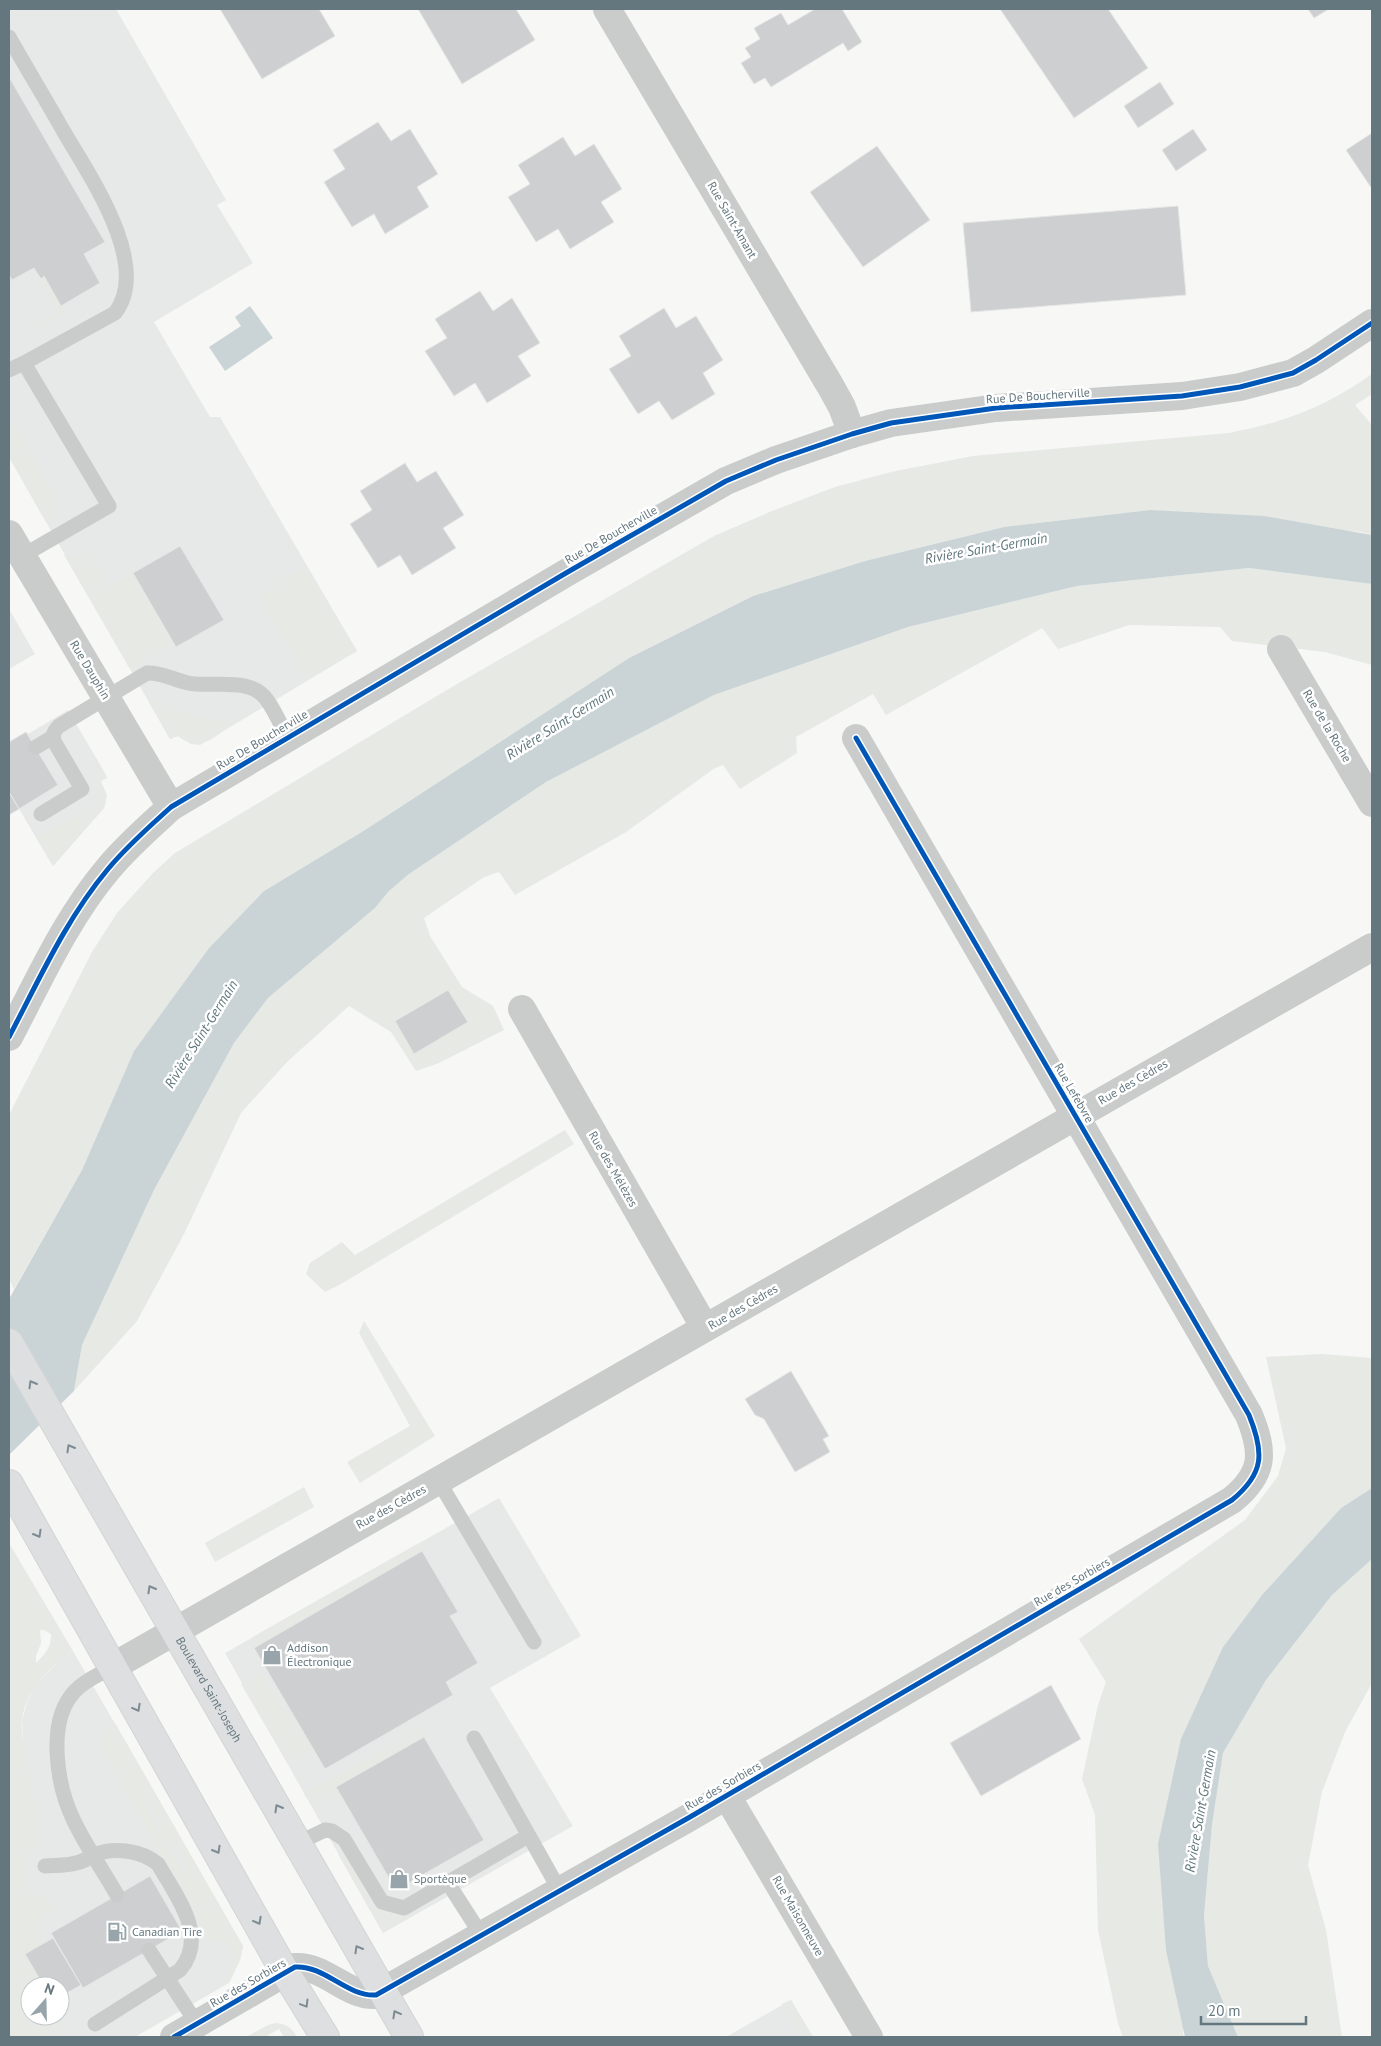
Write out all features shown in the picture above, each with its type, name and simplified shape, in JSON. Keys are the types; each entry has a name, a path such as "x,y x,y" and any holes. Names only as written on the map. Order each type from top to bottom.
{"main road":[{"name":"Boulevard Saint-Joseph","path":"9,1343 409,2037"},
{"path":"11,1488 114,1666 285,1972 325,2037"}],"street":[{"name":"Rue Saint-Amant","path":"608,9 831,387 842,407 852,434"},
{"name":"Rue De Boucherville","path":"9,1037 16,1007 95,887 126,849 171,807 566,573 726,481 785,457 891,423 996,408 1182,396 1240,387 1293,373 1372,323"},
{"name":"Rue Dauphin","path":"15,545 171,807"},
{"name":"Rue de la Roche","path":"1281,648 1372,803"},
{"name":"Rue Lefebvre","path":"856,738 1249,1415 1257,1439 1260,1463"},
{"name":"Rue des Cèdres","path":"114,1666 1372,947"},
{"name":"Rue des Mélèzes","path":"522,1010 705,1328"},
{"name":"Rue des Sorbiers","path":"185,2031 295,1967 305,1966 369,1995 376,1995 727,1796 1232,1500 1252,1480 1260,1463"},
{"name":"Rue Maisonneuve","path":"727,1796 869,2037"}],"lane":[{"path":"9,37 104,200 121,242 126,262 123,301 115,313 9,370"},
{"path":"15,545 109,506 24,363"},
{"path":"41,814 82,789 53,737 54,731 59,726 140,676 154,673 188,683 257,690 267,700 287,737"},
{"path":"36,747 53,737"},
{"path":"438,1480 534,1642"},
{"path":"114,1666 83,1684 74,1692 65,1706 58,1727 57,1754 61,1784 73,1818 117,1895"},
{"path":"474,1738 560,1891"},
{"path":"298,1843 324,1830 338,1835 344,1839 382,1902 404,1908 528,1836"},
{"path":"45,1866 79,1863 112,1851 129,1852 152,1859 158,1864 184,1910 190,1925 191,1950 180,1970 95,2024"},
{"path":"448,1882 482,1936"},
{"path":"149,1950 167,1978 185,2031"}],"shaded area":[{"path":"9,9 116,9 226,200 217,205 253,263 154,322 210,417 220,417 357,651 200,745 191,744 178,736 170,739 9,457"},
{"path":"43,277 64,313 37,328 35,324 57,312 39,280"},
{"path":"1372,374 1372,394 1355,405 1372,425 1372,535 1361,532 1150,510 1004,527 865,561 753,596 629,658 365,830 264,891 209,948 134,1051 82,1170 14,1289 9,1279 9,1115 92,952 117,913 153,873 175,853 457,684 714,536 772,511 835,487 891,472 973,456 1229,433 1250,429 1304,412 1338,396"},
{"path":"12,423 52,489 53,516 47,524 9,457 9,425"},
{"path":"64,555 82,556 96,563 107,589 133,573 174,643 130,669"},
{"path":"307,568 357,651 307,680 258,595"},
{"path":"1249,568 1372,584 1372,665 1325,652 1232,641 1220,627 1129,625 1058,649 1042,628 886,715 873,694 796,737 797,753 740,789 723,765 715,768 626,832 515,895 499,872 484,877 424,918 430,936 462,987 493,1006 504,1030 439,1063 416,1071 391,1032 349,1006 287,1062 241,1113 184,1234 137,1321 74,1391 82,1345 154,1190 234,1043 268,998 375,908 389,891 409,874 546,782 714,695 908,627 1077,586","holes":["448,990 468,1022 414,1054 395,1021"]},
{"path":"9,609 35,654 9,669"},
{"path":"154,699 198,717 235,723 214,738 201,743 186,741 178,736 170,739 149,702"},
{"path":"68,710 105,773 107,778 101,781 107,795 104,808 53,866 9,792 9,742 26,732 28,734"},
{"path":"97,798 106,802 104,808 53,866 36,838 92,806"},
{"path":"565,1130 574,1144 341,1284 325,1292 306,1274 310,1263 342,1242 355,1255"},
{"path":"364,1321 435,1436 360,1483 347,1462 410,1426 359,1333"},
{"path":"1322,1354 1372,1358 1372,1488 1341,1508 1262,1595 1223,1647 1183,2034 1185,2037 1123,2037 1118,2023 1098,1930 1095,1815 1082,1779 1098,1705 1106,1682 1079,1639 1245,1520 1278,1476 1286,1448 1266,1357"},
{"path":"304,1487 314,1507 215,1562 205,1543"},
{"path":"499,1498 581,1636 490,1688 573,1826 383,1933 225,1653"},
{"path":"9,1543 73,1651 40,1680 29,1698 22,1719 23,1738 39,1832 38,1839 27,1857 26,1871 31,1896 47,1895 50,1898 52,1909 33,1923 42,1944 26,1954 38,1976 20,1976 20,2026 67,2026 53,2037 9,2037","holes":["40,1630 51,1634 49,1647 36,1663 36,1656 41,1643"]},
{"path":"419,1543 422,1551 258,1645 251,1638"},
{"path":"1372,1559 1372,1683 1345,1732 1322,1792 1308,1865 1326,1930 1342,2037 1238,2037 1208,1966 1204,1916 1212,1825 1223,1753 1266,1680 1332,1595"},
{"path":"73,1651 243,1946 240,1960 229,1983 135,2037 53,2037 70,2026 70,1976 38,1976 25,1954 33,1923 16,1835 39,1832 23,1743 22,1720 35,1685 60,1660"},
{"path":"261,1673 282,1711 289,1708 313,1749 288,1764 241,1684"},
{"path":"115,1723 243,1946 240,1960 229,1983 222,1983 230,1967 231,1955 229,1950 217,1941 205,1942 204,1929 200,1919 101,1750 102,1734","holes":["150,1804 153,1805 161,1827 159,1829 146,1807","170,1847 178,1847 189,1868 183,1870 169,1852"]},
{"path":"420,1728 424,1737 336,1787 343,1798 308,1800 304,1794"},
{"path":"338,1854 343,1855 373,1907 406,1916 406,1919 383,1933"},
{"path":"791,2000 813,2037 726,2037"},
{"path":"791,2000 813,2037 802,2037 782,2004"},
{"path":"276,2023 289,2027 297,2037 284,2037 279,2029 265,2037 246,2037 268,2025"}],"water":[{"path":"250,306 273,338 225,371 209,347 241,326 235,317"},
{"name":"Rivière Saint-Germain","path":"1150,510 1264,516 1372,535 1372,584 1249,568 1077,586 908,627 714,695 546,782 409,874 389,891 375,908 268,998 234,1043 154,1190 82,1345 74,1391 9,1455 9,1299 82,1170 134,1051 209,948 264,891 365,830 629,658 753,596 865,561 1004,527"},
{"name":"Rivière Saint-Germain","path":"1372,1488 1372,1559 1332,1595 1266,1680 1223,1753 1212,1825 1204,1916 1208,1966 1238,2037 1185,2037 1166,1950 1158,1844 1181,1739 1223,1647 1262,1595 1341,1508"}],"building":[{"path":"220,9 319,9 335,36 262,79"},
{"path":"418,9 516,9 535,40 462,84"},
{"path":"815,9 842,9 862,42 848,51 843,43 771,87 765,78 754,84 741,63 751,57 745,48 760,39 754,28 781,13 788,25"},
{"path":"1000,9 1108,9 1148,68 1074,118"},
{"path":"1308,9 1329,9 1314,18"},
{"path":"9,77 105,242 84,254 100,283 61,306 44,276 41,279 34,268 12,280 9,275"},
{"path":"1160,82 1174,104 1138,128 1124,106"},
{"path":"378,122 391,141 410,129 438,174 417,187 429,207 385,234 374,214 352,227 324,182 345,169 333,150"},
{"path":"1193,129 1207,150 1176,171 1162,150"},
{"path":"1372,133 1372,189 1346,150"},
{"path":"563,137 575,156 594,144 622,189 601,202 614,222 570,249 558,229 536,242 508,197 530,184 518,165"},
{"path":"877,146 930,220 863,267 810,192"},
{"path":"1178,206 1186,295 971,312 963,223"},
{"path":"480,291 493,311 512,298 540,343 518,356 531,376 487,403 475,383 454,396 425,351 447,338 435,319"},
{"path":"664,308 676,328 696,316 723,360 703,373 715,394 672,420 659,401 638,414 609,369 631,356 619,336"},
{"path":"405,463 417,482 436,471 464,515 443,528 456,548 412,575 400,555 378,568 350,524 372,510 360,491"},
{"path":"180,546 224,620 176,647 133,573"},
{"path":"26,732 58,785 19,809 9,792 9,742"},
{"path":"9,792 19,809 9,815"},
{"path":"448,990 468,1022 414,1054 395,1021"},
{"path":"791,1371 829,1436 823,1439 830,1452 795,1472 764,1419 755,1415 745,1399"},
{"path":"422,1551 458,1612 450,1616 478,1663 446,1682 453,1695 325,1769 254,1648"},
{"path":"1051,1685 1081,1739 981,1796 950,1743"},
{"path":"424,1737 484,1840 396,1890 336,1787"},
{"name":"Canadian Tire","path":"150,1876 182,1931 83,1988 51,1933"},
{"path":"53,1938 81,1985 70,1991 70,1976 38,1976 25,1954"}],"cycle path":[{"path":"9,1037 54,950 93,888 123,852 171,807 566,573 726,481 776,460 891,423 996,408 1182,396 1240,387 1293,373 1372,323"},
{"path":"174,2037 295,1967 316,1971 355,1991 376,1995 690,1817 1232,1500 1251,1481 1256,1471 1259,1451 1249,1415 856,738"}],"place":[{"name":"Addison Électronique","path":"272,1655"},
{"name":"Sportèque","path":"399,1879"},
{"name":"Canadian Tire","path":"117,1932"}]}
